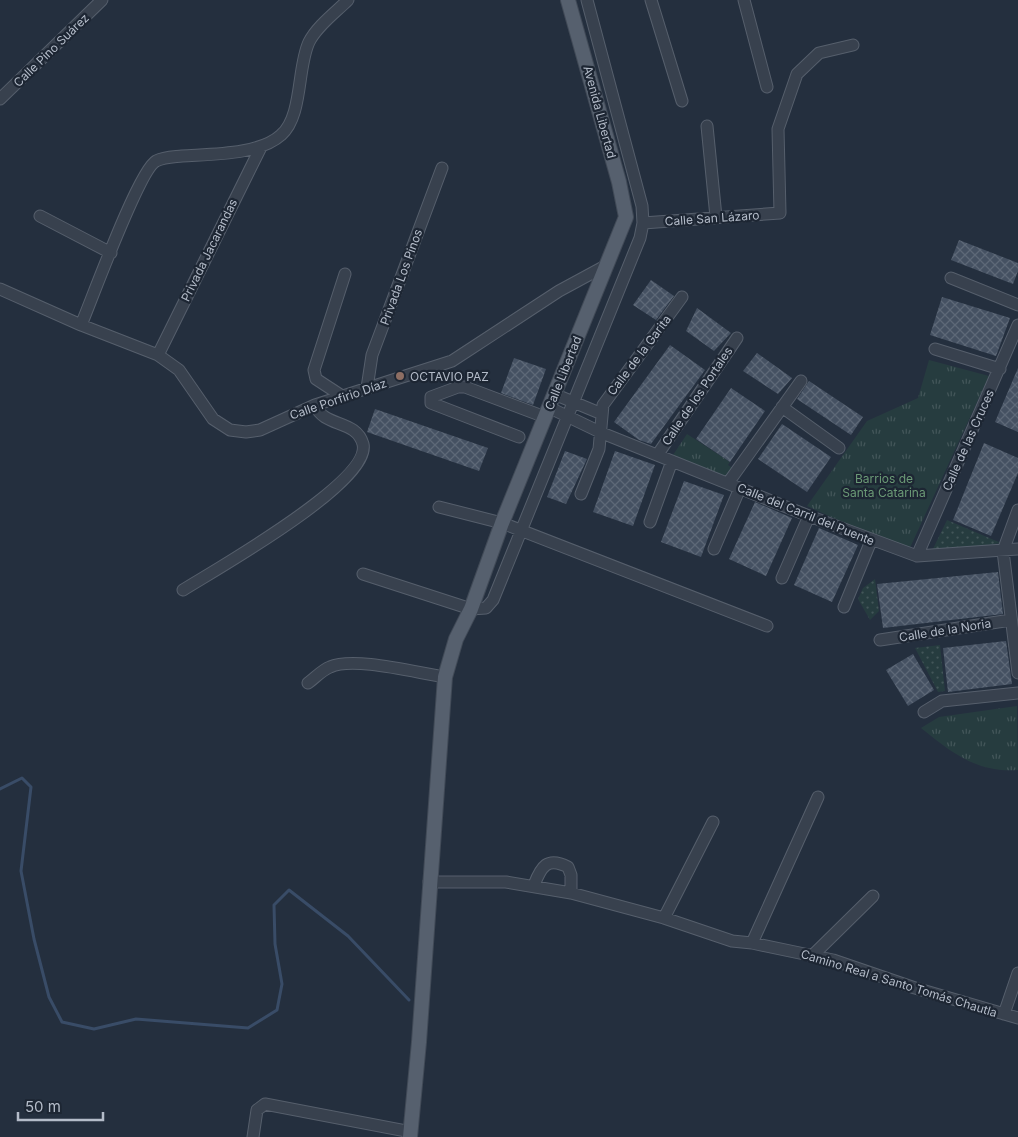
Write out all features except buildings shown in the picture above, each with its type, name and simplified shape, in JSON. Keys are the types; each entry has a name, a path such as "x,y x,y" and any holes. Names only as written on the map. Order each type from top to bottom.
{"main road":[{"name":"Avenida Libertad","path":"568,0 626,209 624,224"},
{"name":"Calle Libertad","path":"410,1135 419,1042 445,677 456,639 471,609 502,523 624,224"}],"street":[{"path":"81,326 135,192 148,167 156,161 261,147 282,135 288,126 310,40 348,0"},
{"path":"364,574 471,609 486,608 493,600 640,238 643,223 642,206 587,0"},
{"path":"652,0 682,102"},
{"path":"744,0 767,87"},
{"name":"Calle Pino Suárez","path":"0,100 99,1"},
{"name":"Calle San Lázaro","path":"643,223 780,213 778,130 797,74 819,53 853,45"},
{"path":"707,126 716,217"},
{"name":"Privada Jacarandas","path":"158,355 261,147"},
{"name":"Privada Los Pinos","path":"367,388 372,355 442,168"},
{"path":"40,216 111,253"},
{"name":"Calle Porfirio Díaz","path":"0,289 81,326 158,355 179,370 206,412 230,430 246,432 260,430 315,405 452,361 560,291 607,265"},
{"path":"342,396 316,379 314,370 345,274"},
{"path":"951,278 1018,305"},
{"name":"Calle de la Garita","path":"602,414 603,405 607,398 682,298"},
{"name":"Calle de las Cruces","path":"917,556 1018,325"},
{"name":"Calle de los Portales","path":"658,454 737,338"},
{"path":"935,349 1000,369"},
{"path":"728,483 800,381"},
{"path":"519,437 431,403 431,397 458,387 464,387 549,406 572,402 602,414 602,433 599,449 581,494"},
{"path":"183,590 288,525 358,465 363,452 360,437 347,426 323,418 318,413 315,405"},
{"name":"Calle del Carril del Puente","path":"549,406 566,417 602,433 871,541 917,556 1018,549"},
{"path":"782,407 839,448"},
{"path":"650,522 672,461"},
{"path":"714,549 740,488"},
{"path":"439,507 502,523 766,626"},
{"path":"1018,510 1003,551 1018,673"},
{"path":"782,578 809,516"},
{"path":"844,607 871,541"},
{"name":"Calle de la Noria","path":"880,640 1011,620"},
{"path":"308,683 330,667 345,663 360,663 445,677"},
{"path":"924,712 942,702 1018,694"},
{"path":"752,943 818,797"},
{"path":"664,918 713,822"},
{"path":"534,885 541,869 550,862 559,862 568,867 571,875 571,893"},
{"name":"Camino Real a Santo Tomás Chautla","path":"429,882 490,881 534,885 571,893 664,918 732,941 812,955 1018,1018"},
{"path":"812,955 873,896"},
{"path":"1004,1014 1018,973"},
{"path":"252,1137 257,1110 265,1104 410,1135"}],"green space":[{"name":"Barrios de Santa Catarina","path":"929,360 989,376 908,552 807,506 867,421 918,398"},
{"path":"687,434 730,462 728,465 734,469 728,478 673,455"},
{"path":"947,520 1001,543 931,553"},
{"path":"875,579 879,611 870,620 858,599 863,588"},
{"path":"940,645 945,691 938,692 915,648"},
{"path":"1017,706 1018,770 1003,770 977,765 943,746 921,728 939,717"}],"waterway":[{"path":"0,789 22,778 31,787 21,871 34,939 49,997 62,1022 94,1029 136,1019 248,1028 277,1010 282,984 275,944 274,905 289,890 348,936 409,1000"}],"place":[{"name":"OCTAVIO PAZ","path":"400,376"}]}
